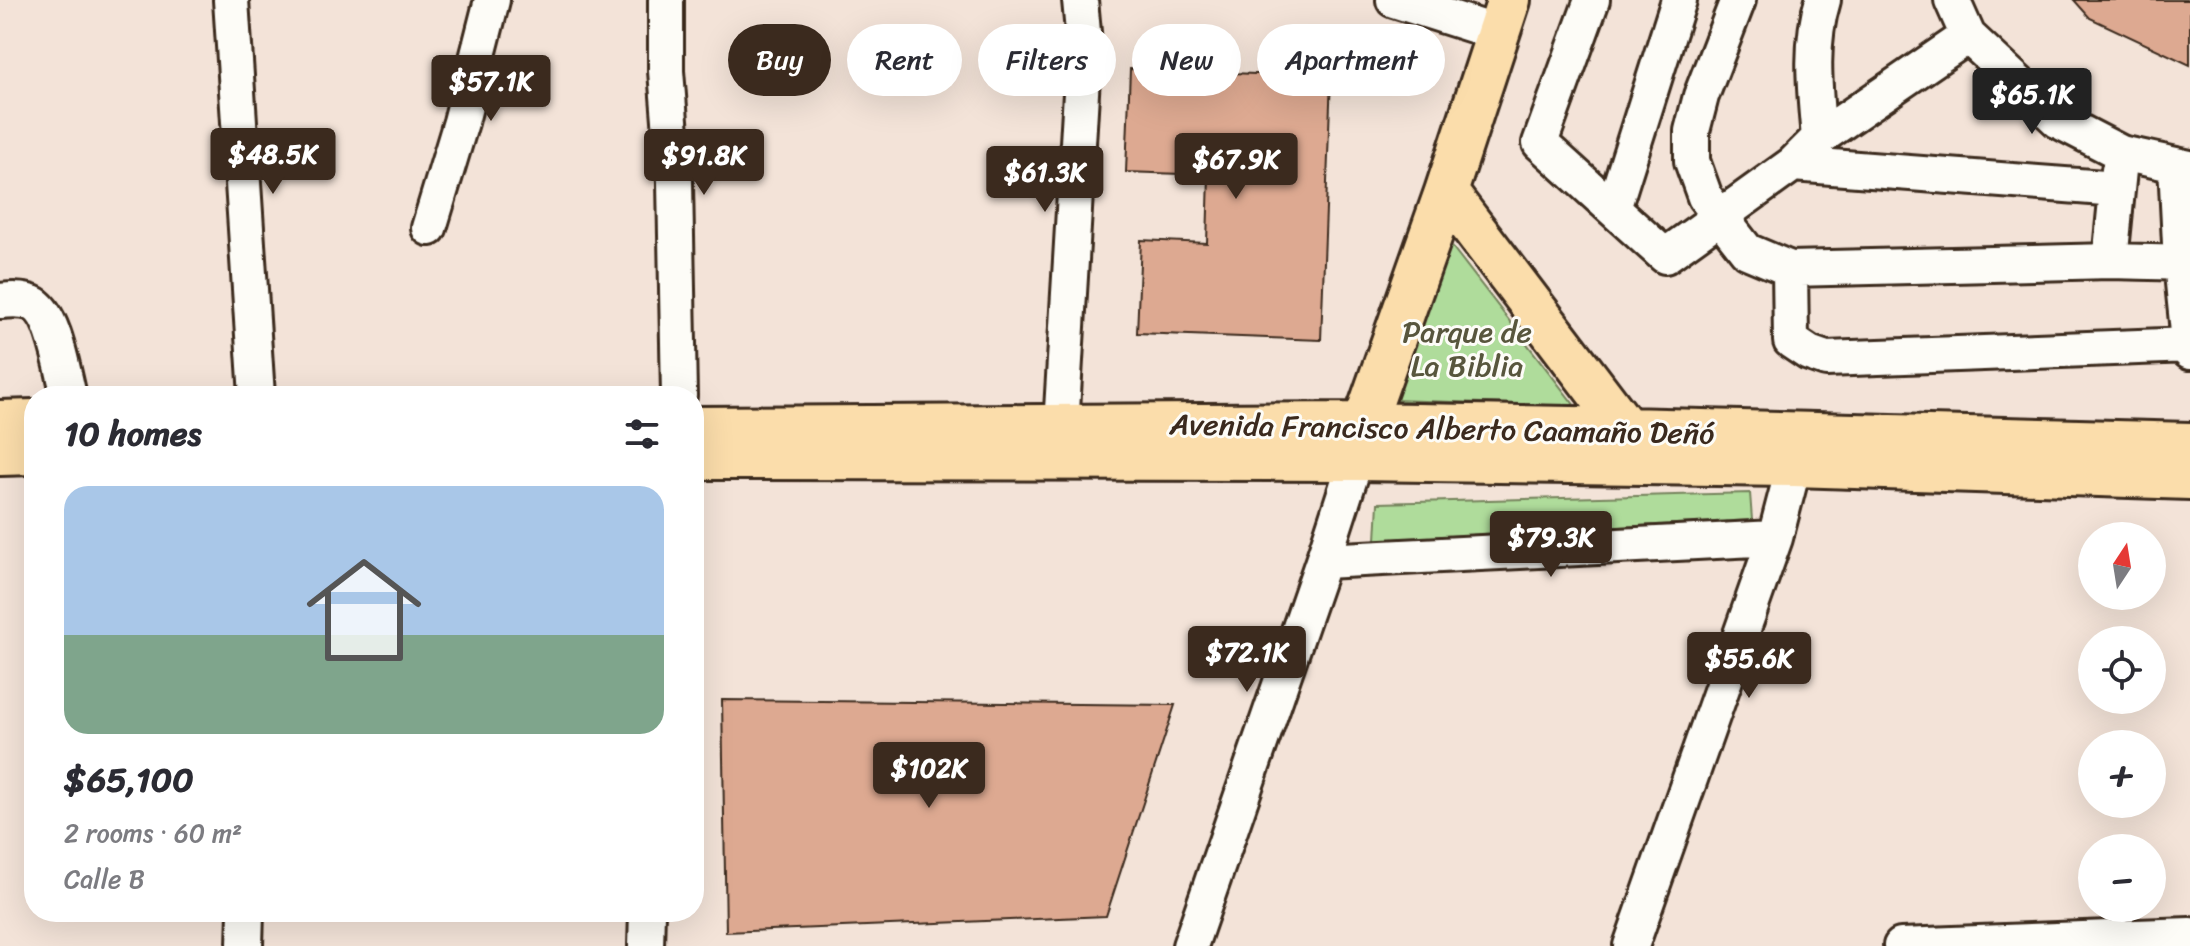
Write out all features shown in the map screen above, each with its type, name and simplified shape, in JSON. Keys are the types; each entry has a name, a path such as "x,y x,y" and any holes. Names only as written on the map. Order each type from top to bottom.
{"main road":[{"path":"1360,442 1503,16"},
{"path":"1446,192 1626,429"},
{"path":"0,422 24,421"},
{"name":"Avenida Francisco Alberto Caamaño Deñó","path":"704,428 1061,427 1360,442 1798,449 2190,444"},
{"name":"Avenida Francisco Alberto Caamaño Deñó","path":"704,458 1360,442 1626,429 1798,449 2190,478"},
{"path":"0,454 24,453"}],"street":[{"path":"231,0 256,386"},
{"path":"429,228 461,122 492,0"},
{"path":"666,0 666,71 675,182 679,386"},
{"path":"1061,427 1084,43 1080,0"},
{"path":"1394,0 1503,16"},
{"path":"1592,0 1540,143 1665,256 1793,164 1819,138 1968,36"},
{"path":"1613,209 1679,0"},
{"path":"1738,0 1701,96 1692,131 1692,161 1705,197 1747,251 1790,269 2110,261 2186,263"},
{"path":"1819,138 1814,76 1817,17 1823,0"},
{"path":"1952,0 1968,36 2059,121 2121,153 2183,167 2190,352"},
{"path":"2110,261 2121,153"},
{"path":"1793,164 2117,189"},
{"path":"1790,269 1791,341 1809,353 1826,359 2190,345"},
{"path":"0,301 16,299 34,303 48,318 66,386"},
{"path":"1190,946 1323,561 1360,442"},
{"path":"1631,946 1775,538 1798,449"},
{"path":"1323,561 1775,538"},
{"path":"245,946 246,922"},
{"path":"646,946 647,922"},
{"path":"1901,946 2190,935"}],"green space":[{"name":"Parque de La Biblia","path":"1450,244 1575,406 1395,400"},
{"path":"1750,493 1752,520 1376,540 1378,503"}],"building":[{"path":"2074,0 2190,0 2190,65 2090,18"},
{"path":"1130,69 1132,96 1241,96 1241,73 1257,74 1257,96 1330,96 1321,340 1137,333 1141,240 1207,243 1209,175 1126,172"},
{"path":"722,700 1175,705 1106,916 726,932"}]}
